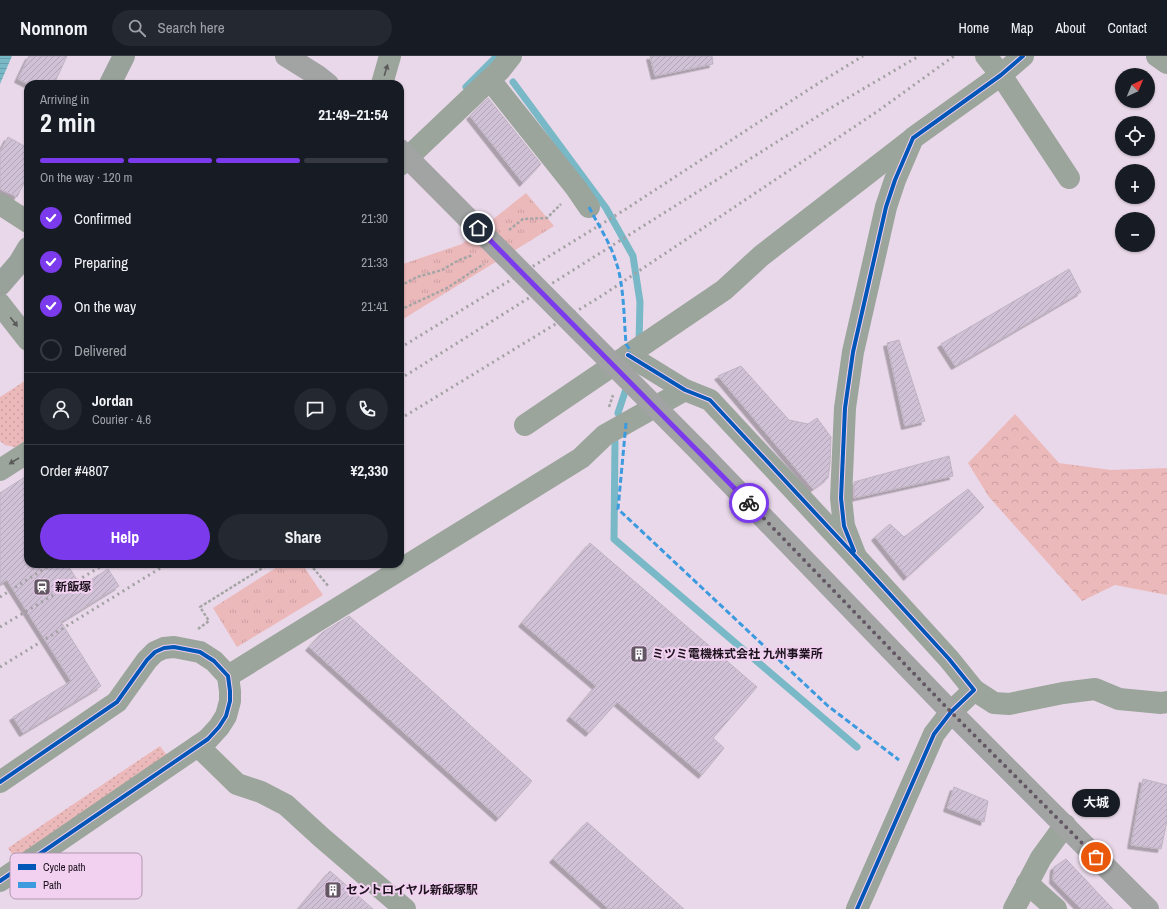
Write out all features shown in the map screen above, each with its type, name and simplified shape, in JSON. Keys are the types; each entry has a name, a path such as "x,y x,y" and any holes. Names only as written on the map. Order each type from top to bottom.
{"highway":[{"path":"286,56 323,80"},
{"path":"404,154 700,452 951,712 1148,909"}],"main road":[{"path":"112,80 124,56"},
{"path":"0,285 19,264 24,255"}],"street":[{"path":"383,80 390,56"},
{"path":"404,161 490,80 511,56"},
{"path":"986,56 1001,75 1069,178"},
{"path":"525,425 724,290 761,256 913,138 1001,75 1022,56"},
{"path":"1157,56 1167,63"},
{"path":"490,80 576,188 589,207"},
{"path":"856,557 844,526 841,498 845,408 853,352 886,207 895,180 913,138"},
{"path":"0,204 24,219"},
{"path":"0,304 24,335"},
{"path":"628,354 685,390 710,400 949,659 974,690 994,703 1009,704 1063,693 1095,689 1119,698 1161,703 1167,702"},
{"path":"404,567 581,458 605,435 685,390"},
{"path":"0,470 24,455"},
{"path":"228,676 403,568"},
{"path":"0,782 117,702 147,660 155,652 164,648 174,647 200,652 214,661 228,676 230,701 226,716 219,727 208,739 41,853"},
{"path":"857,909 934,734 951,712 974,690"},
{"path":"198,746 237,784 261,792 286,805 405,909"},
{"path":"1014,909 1041,858 1065,825"},
{"path":"0,881 10,874"},
{"path":"1027,883 1056,909"}],"path":[{"path":"506,232 523,220 547,218 558,208"},
{"path":"404,284 417,276 442,270 459,260 478,253"},
{"path":"404,308 447,288 488,261"}],"green space":[{"path":"526,193 554,226 404,319 404,264 462,244"},
{"path":"24,382 24,445 19,448 5,445 0,441 0,397"},
{"path":"1015,414 1059,463 1111,470 1167,468 1167,595 1115,585 1082,601 989,497 968,463"},
{"path":"276,568 305,568 323,595 237,647 213,608"},
{"path":"160,746 169,758 26,853 11,853 8,848"}],"water":[{"path":"0,56 12,56 0,84"}],"building":[{"path":"29,56 67,56 56,80 24,80 24,82 18,79"},
{"path":"650,56 712,56 713,64 655,76"},
{"path":"488,98 541,164 523,183 470,116"},
{"path":"8,137 24,146 24,183 17,197 0,189 0,152"},
{"path":"1069,269 1081,292 955,366 941,344"},
{"path":"899,340 925,421 905,426 887,343"},
{"path":"741,366 789,420 808,424 817,418 831,437 828,478 813,489 718,376"},
{"path":"949,456 953,476 854,498 854,482"},
{"path":"24,478 24,568 70,568 81,586 108,569 119,586 61,622 101,686 23,733 13,717 71,681 7,580 0,584 0,493"},
{"path":"968,489 984,507 907,577 875,537 890,524 904,537"},
{"name":"ミツミ電機株式会社 九州事業所","path":"590,543 757,687 713,738 724,748 702,775 617,702 589,733 570,717 596,686 522,623"},
{"path":"349,616 532,781 499,818 309,647 323,632"},
{"path":"1143,779 1167,785 1167,821 1161,849 1131,845"},
{"path":"954,787 988,801 984,822 947,808"},
{"path":"587,822 684,909 609,909 553,859"},
{"path":"1066,859 1113,909 1081,909 1053,880 1054,867"},
{"name":"セントロイヤル新飯塚駅","path":"330,871 373,909 298,909"}],"waterway":[{"path":"466,87 497,56"},
{"path":"513,82 606,208 633,256 640,302 639,342"},
{"path":"618,413 628,383"},
{"path":"615,442 614,539 857,747"}],"railway":[{"path":"404,346 626,209 814,86 863,56"},
{"path":"404,376 834,106 919,56"},
{"path":"404,417 603,295 878,111 954,56"},
{"path":"0,597 46,568"},
{"path":"0,627 98,568"},
{"path":"0,667 161,568"}],"marked path":[{"path":"589,207 611,248 619,271 626,344 630,350 628,355"},
{"path":"626,423 618,509 828,706 899,760"}],"cycle path":[{"path":"854,551 844,526 841,498 845,408 853,352 886,207 895,180 913,138 1001,75 1023,56"},
{"path":"628,355 685,390 710,400 949,659 974,690 951,712 934,734 857,909"},
{"path":"0,782 117,702 147,660 155,652 164,648 174,647 200,652 214,661 228,676 230,701 226,716 219,727 208,739 41,853"},
{"path":"0,881 10,874"}],"way so far":[{"path":"749,503 951,712 1096,857"}],"place":[{"name":"新飯塚","path":"42,587"},
{"name":"ミツミ電機株式会社 九州事業所","path":"639,654"},
{"name":"大城","path":"1096,857"},
{"name":"セントロイヤル新飯塚駅","path":"333,890"}],"route":[{"path":"478,228 749,503"}]}
